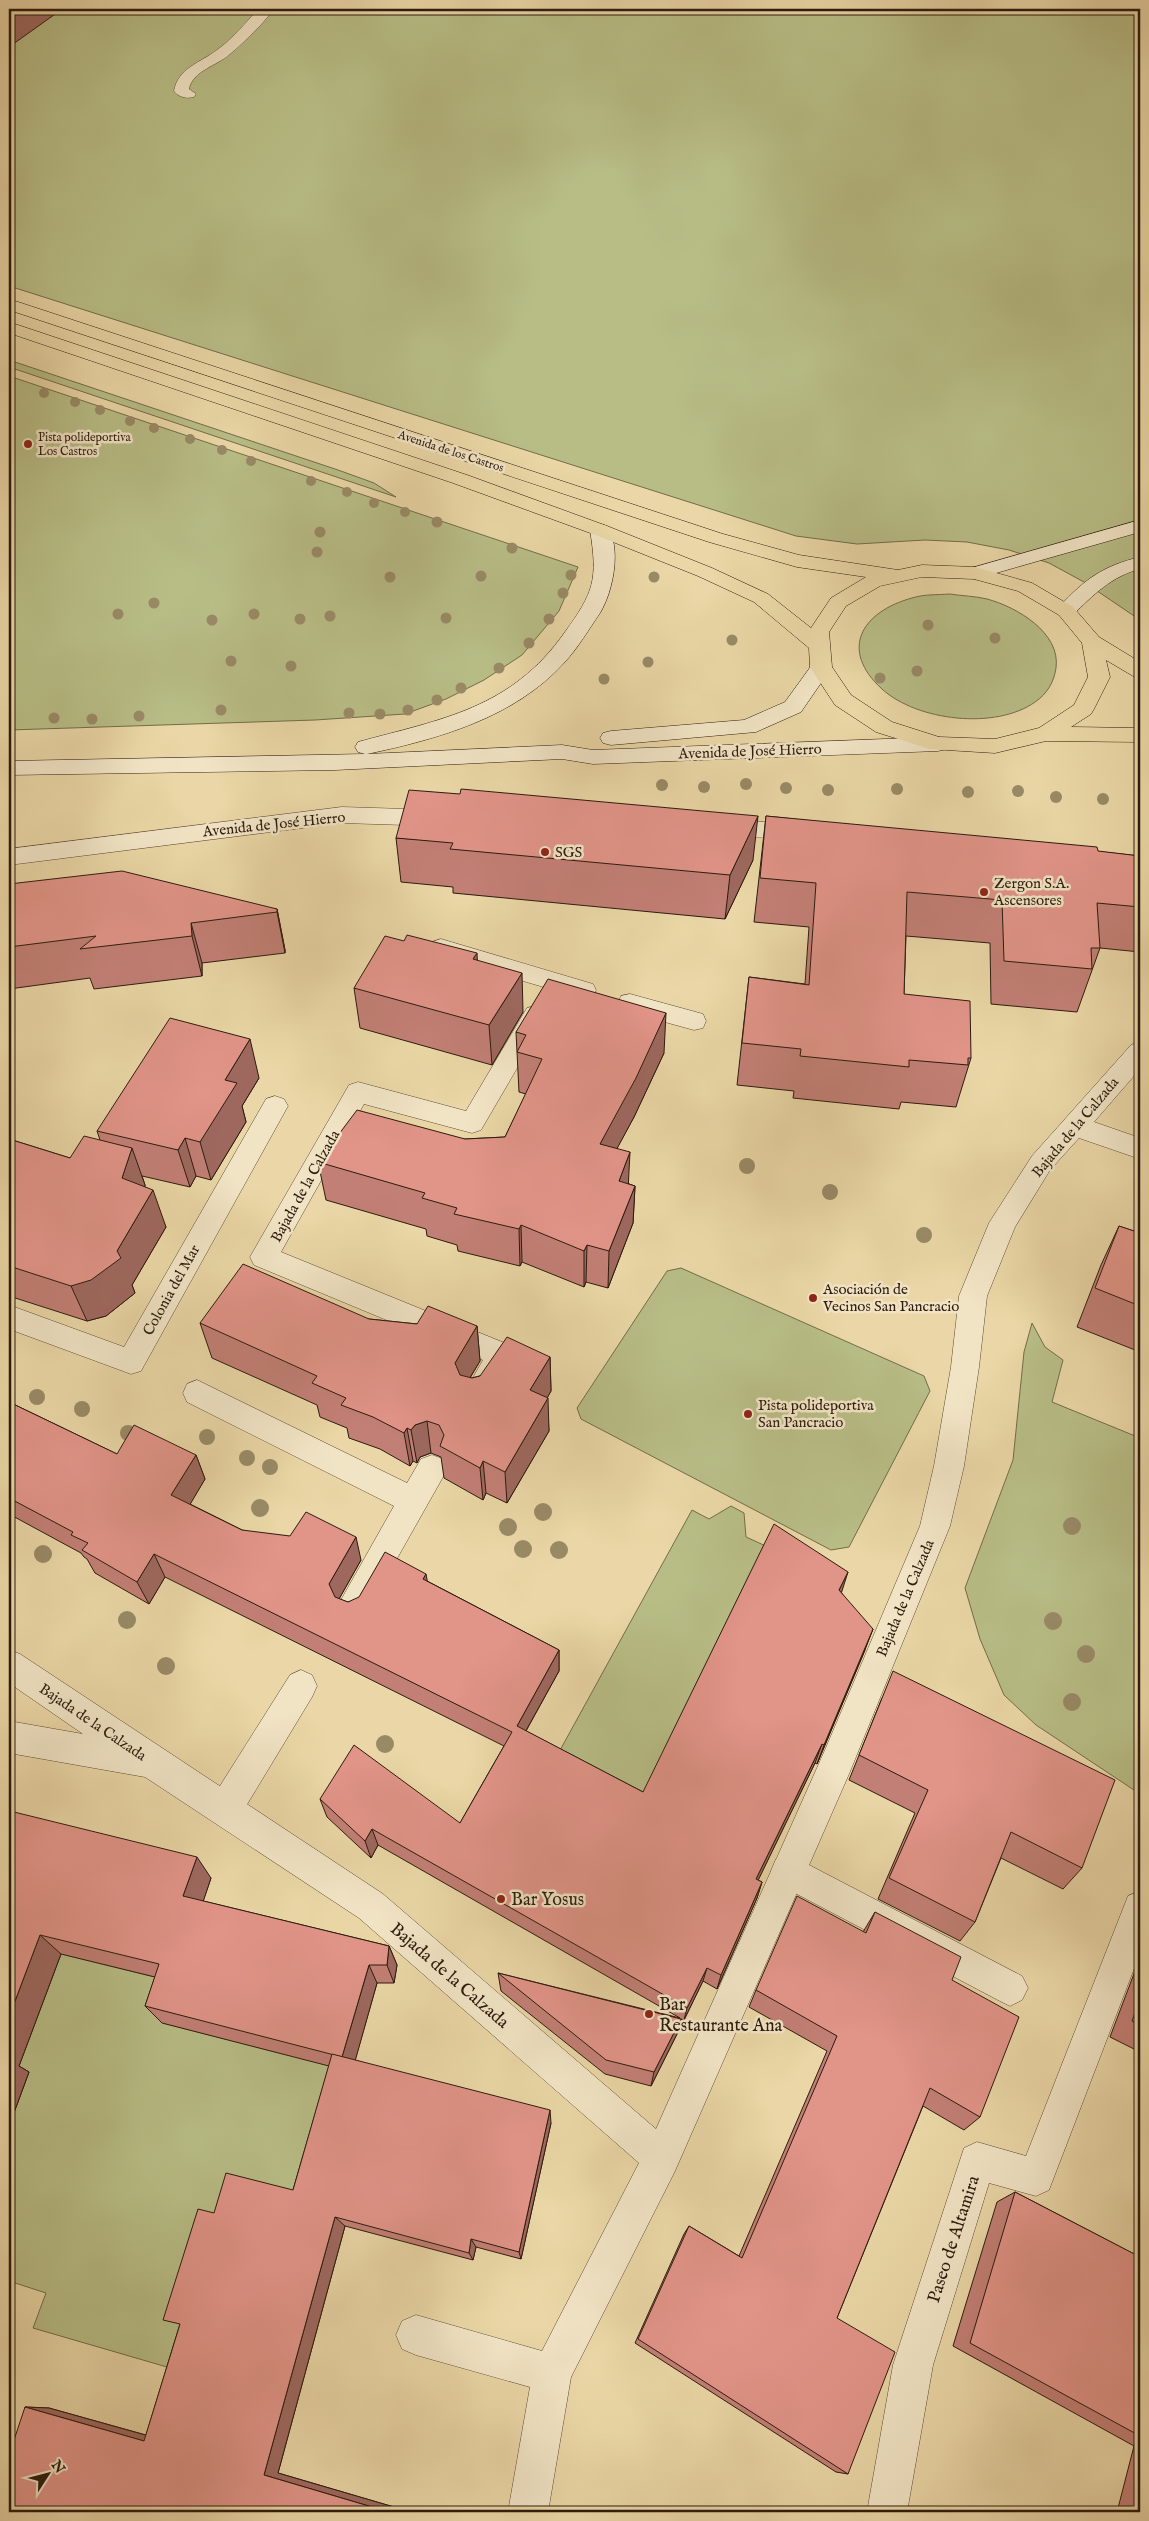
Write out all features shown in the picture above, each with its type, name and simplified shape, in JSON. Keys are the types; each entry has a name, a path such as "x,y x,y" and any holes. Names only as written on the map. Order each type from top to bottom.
{"main road":[{"name":"Avenida de los Castros","path":"9,304 716,538 797,561 899,576"},
{"name":"Avenida de los Castros","path":"9,327 460,479 600,530 705,572 761,598 820,656 843,700 884,728 938,744 995,746 1046,734"},
{"path":"820,656 819,632 838,602 874,581 922,571 975,573 1025,587 1066,611 1092,642 1140,671"},
{"path":"1046,734 1083,709 1099,677 1092,642"},
{"path":"1046,734 1140,735"}],"street":[{"path":"189,94 181,90 183,81 193,71 222,53 267,9"},
{"path":"975,573 1140,526"},
{"name":"Avenida de José Hierro","path":"289,762 395,742 441,728 516,692 557,658 592,608 602,588 605,562 600,530"},
{"path":"1066,611 1093,582 1125,566 1140,562"},
{"name":"Avenida de José Hierro","path":"562,752 593,740 748,727 792,707 820,656"},
{"name":"Avenida de José Hierro","path":"9,768 289,762 335,763 562,752 593,757 938,744"},
{"name":"Avenida de José Hierro","path":"9,857 342,815 461,819"},
{"path":"696,827 823,832"},
{"path":"434,946 694,1021"},
{"name":"Bajada de la Calzada","path":"474,1398 502,1355 264,1257 358,1092 472,1123 556,982"},
{"name":"Bajada de la Calzada","path":"528,2512 552,2373 662,2158 838,1762 935,1526 949,1466 964,1375 973,1296 1002,1223 1041,1163 1140,1052"},
{"name":"Colonia del Mar","path":"9,1317 131,1362 275,1106"},
{"path":"1074,1125 1140,1149"},
{"path":"197,1393 413,1501"},
{"path":"353,1607 432,1468"},
{"name":"Bajada de la Calzada","path":"9,1665 371,1906 662,2158"},
{"path":"225,1810 301,1686"},
{"name":"Bajada de la Calzada","path":"9,1737 152,1762"},
{"path":"788,1871 1010,1988"},
{"name":"Paseo de Altamira","path":"887,2512 913,2365 978,2161 1036,2177 1140,1908"},
{"path":"416,2335 552,2373"}],"green space":[{"path":"9,9 1140,9 1140,620 1084,582 1049,563 1009,550 967,542 925,540 857,544 796,536 9,286"},
{"path":"9,360 338,470 374,483 396,497 9,367"},
{"path":"9,376 578,567 559,611 522,655 484,680 446,699 405,714 315,720 9,730"},
{"path":"950,594 982,598 999,603 1035,623 1044,633 1052,644 1056,655 1056,668 1054,678 1039,699 1019,711 1000,716 979,719 936,715 897,700 882,689 869,674 861,660 859,647 862,634 869,623 894,604 926,595"},
{"name":"Pista polideportiva San Pancracio","path":"681,1268 924,1376 930,1391 849,1547 831,1550 581,1419 577,1408 667,1271"},
{"path":"1032,1323 1045,1347 1063,1360 1052,1402 1140,1438 1140,1794 1036,1725 1004,1695 980,1639 965,1588 1013,1460 1024,1352"},
{"path":"731,1506 744,1513 746,1537 768,1547 640,1811 553,1763 692,1510 709,1519"},
{"path":"9,1941 175,1982 163,2023 342,2069 304,2200 184,2372 33,2328 46,2293 9,2281 9,2126 29,2072 18,2069"}],"building":[{"path":"9,9 17,9 9,14"},
{"path":"461,789 758,816 730,875 450,849 453,843 396,838 409,790 460,794"},
{"path":"766,816 1097,847 1098,851 1140,856 1140,907 1097,903 1100,948 1091,948 1092,969 1004,961 1002,900 907,892 904,994 970,1001 971,1058 968,1058 968,1065 909,1060 909,1067 800,1056 801,1049 742,1043 749,977 809,985 816,883 760,878"},
{"path":"122,871 277,909 277,912 191,923 192,936 80,949 96,936 9,947 9,884"},
{"path":"407,935 477,953 473,959 522,973 489,1025 354,988 385,936 404,941"},
{"path":"548,979 666,1013 636,1078 600,1144 630,1152 619,1181 635,1186 609,1251 587,1245 584,1251 521,1225 519,1229 454,1214 457,1208 422,1198 425,1193 318,1162 357,1110 465,1139 505,1137 542,1059 517,1052 526,1035 516,1032"},
{"path":"170,1018 250,1039 225,1080 237,1083 200,1142 185,1138 178,1150 97,1131"},
{"path":"84,1136 132,1148 122,1178 153,1190 117,1251 121,1258 91,1280 71,1286 9,1266 9,1139 70,1158"},
{"path":"1119,1226 1140,1233 1140,1306 1095,1288"},
{"path":"243,1264 369,1319 417,1324 428,1306 477,1326 455,1363 460,1375 472,1378 480,1376 507,1337 550,1357 530,1390 548,1398 505,1472 483,1461 480,1468 440,1446 444,1435 439,1425 427,1421 415,1425 411,1430 407,1428 404,1433 373,1417 341,1405 346,1398 312,1383 317,1376 200,1323"},
{"path":"9,1402 117,1454 134,1425 196,1455 171,1495 242,1530 290,1536 306,1512 356,1537 329,1584 335,1597 348,1602 359,1597 385,1552 426,1574 423,1579 559,1650 517,1726 643,1792 774,1524 848,1572 839,1590 873,1629 824,1745 822,1744 756,1879 762,1882 721,1975 707,1968 687,2008 372,1829 365,1841 320,1799 354,1745 460,1823 512,1732 154,1554 137,1582 82,1550 88,1543 71,1535 73,1532 9,1498"},
{"path":"893,1671 1115,1780 1082,1868 1011,1832 975,1922 889,1878 928,1790 859,1755"},
{"path":"14,1812 197,1857 183,1896 389,1946 387,1965 369,1965 342,2057 145,2006 159,1964 40,1935 9,2017 9,1824"},
{"path":"797,1896 866,1933 875,1912 961,1957 952,1980 1019,2017 980,2117 930,2088 837,2318 895,2352 848,2474 638,2339 689,2226 742,2258 837,2036 756,1990"},
{"path":"498,1973 681,2019 654,2072 606,2060"},
{"path":"1140,1999 1140,2025 1132,2021"},
{"path":"332,2054 550,2110 519,2252 471,2239 469,2253 335,2217 264,2475 389,2512 9,2512 9,2455 25,2407 144,2441 180,2324 163,2320 198,2209 214,2213 226,2173 293,2190"},
{"path":"1015,2192 1140,2257 1140,2436 970,2343"}],"place":[{"name":"Pista polideportiva Los Castros","path":"28,444"},
{"name":"SGS","path":"545,852"},
{"name":"Zergon S.A. Ascensores","path":"984,892"},
{"name":"Asociación de Vecinos San Pancracio","path":"813,1298"},
{"name":"Pista polideportiva San Pancracio","path":"748,1414"},
{"name":"Bar Yosus","path":"501,1899"},
{"name":"Bar Restaurante Ana","path":"649,2014"}]}
